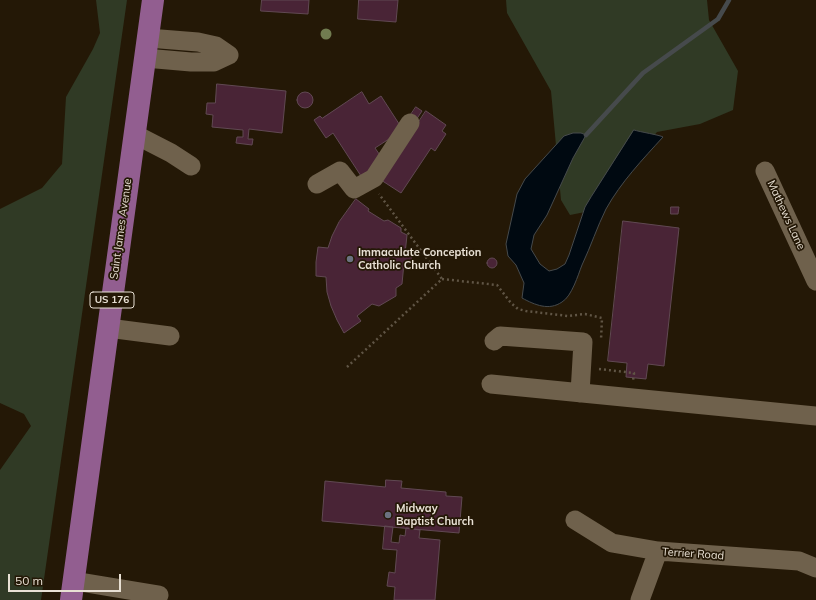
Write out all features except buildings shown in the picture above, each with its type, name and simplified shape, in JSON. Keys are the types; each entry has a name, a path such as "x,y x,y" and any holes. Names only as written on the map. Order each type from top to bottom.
{"main road":[{"name":"Saint James Avenue","path":"72,590 153,0"}],"street":[{"path":"317,184 340,172 354,189 374,178 410,123"},
{"path":"134,134 172,153 191,166"},
{"name":"Mathews Lane","path":"765,171 816,281"},
{"path":"108,328 170,336"},
{"path":"494,341 500,336 583,342 580,393"},
{"path":"491,384 816,416"},
{"name":"Terrier Road","path":"575,520 612,542 658,552 799,561 816,568"},
{"path":"640,600 658,552"},
{"path":"72,590 159,595"}],"path":[{"path":"347,367 442,279 376,191 380,186 371,179"}],"green space":[{"path":"96,0 127,0 41,600 0,600 0,470 31,426 24,414 0,403 0,209 42,188 62,164 66,97 93,49 100,33"},
{"path":"506,0 707,0 709,20 738,71 733,110 700,124 657,132 590,211 570,215 561,200 551,91 507,13"}],"shaded area":[{"path":"634,130 663,137 625,180 606,209 569,295 557,305 547,307 537,305 522,298 524,283 516,265 508,256 506,244 517,194 525,179 564,136 573,133 581,133 586,135 573,158 547,215 534,235 531,249 540,264 549,271 557,269 565,264 585,207"}],"waterway":[{"path":"586,135 643,73 718,19 729,0"}],"place":[{"name":"Immaculate Conception Catholic Church","path":"350,259"},
{"name":"Midway Baptist Church","path":"388,515"}]}
